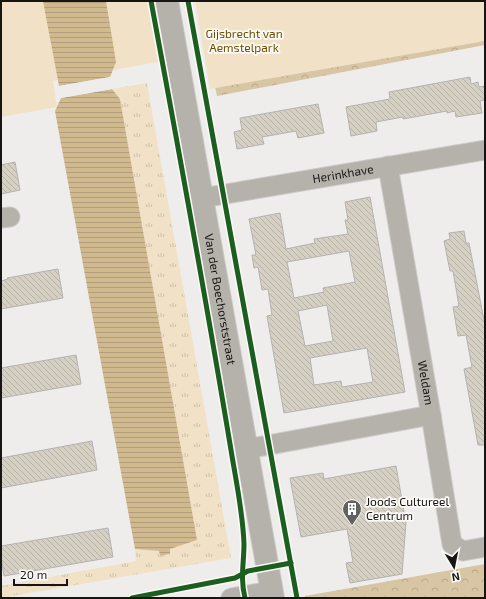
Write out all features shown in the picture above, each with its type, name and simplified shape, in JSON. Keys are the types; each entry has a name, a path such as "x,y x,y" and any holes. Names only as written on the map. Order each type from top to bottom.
{"street":[{"name":"Van der Boechorststraat","path":"167,1 272,595"},
{"name":"Herinkhave","path":"202,198 485,150"},
{"name":"Weldam","path":"246,449 432,415 388,166"},
{"path":"432,415 452,544 463,551 485,547"},
{"path":"231,598 272,595"}],"green space":[{"path":"1,1 147,1 158,62 53,81 57,107 1,117"},
{"name":"Gijsbrecht van Aemstelpark","path":"195,1 485,1 485,41 210,89"},
{"path":"485,22 485,45 217,96 213,77"},
{"path":"147,83 231,558 1,598 1,586 136,561 135,549 159,551 160,556 170,554 169,549 197,540 120,99 112,89"},
{"path":"485,564 485,597 305,598 305,596"}],"shaded area":[{"path":"43,1 106,1 116,62 110,77 59,86"},
{"path":"112,89 120,99 197,540 170,549 170,554 160,556 159,551 135,549 55,111 61,98"}],"pier":[{"path":"110,77 110,79 59,88 59,86"},
{"path":"112,87 112,89 61,98 60,96"}],"building":[{"path":"470,77 471,84 478,82 479,87 485,86 485,100 480,101 482,113 456,117 455,111 447,113 447,111 403,119 403,117 376,122 377,131 351,136 346,107 390,99 389,92"},
{"path":"318,104 324,133 298,138 296,131 262,137 264,144 237,149 234,132 242,130 240,118"},
{"path":"15,162 20,190 1,194 1,165"},
{"path":"370,197 405,392 284,413 267,316 272,315 268,289 262,290 258,267 254,268 252,255 256,255 249,219 280,213 286,249 315,243 314,239 348,234 345,220 348,220 345,202","holes":["349,251 355,282 323,288 324,292 294,298 287,262","327,305 333,341 305,346 298,311","367,348 373,382 342,387 341,381 314,385 310,358"]},
{"path":"464,231 466,243 469,243 485,325 485,445 478,445 464,369 472,367 466,335 458,336 453,307 459,306 453,271 450,271 444,241 450,239 449,233"},
{"path":"58,269 63,298 1,309 1,281 8,279 7,278"},
{"path":"76,355 81,384 1,398 1,368"},
{"path":"92,441 97,470 1,488 1,458"},
{"name":"Joods Cultureel Centrum","path":"396,466 406,523 402,574 350,583 346,563 353,562 347,529 301,537 290,478 323,473 324,479"},
{"path":"108,528 113,557 4,576 1,546"}],"cycle path":[{"path":"151,1 239,497 244,544 242,577 245,598"},
{"path":"188,1 297,598"},
{"path":"132,598 235,578 248,571 291,563"}],"place":[{"name":"Joods Cultureel Centrum","path":"352,526"}]}
